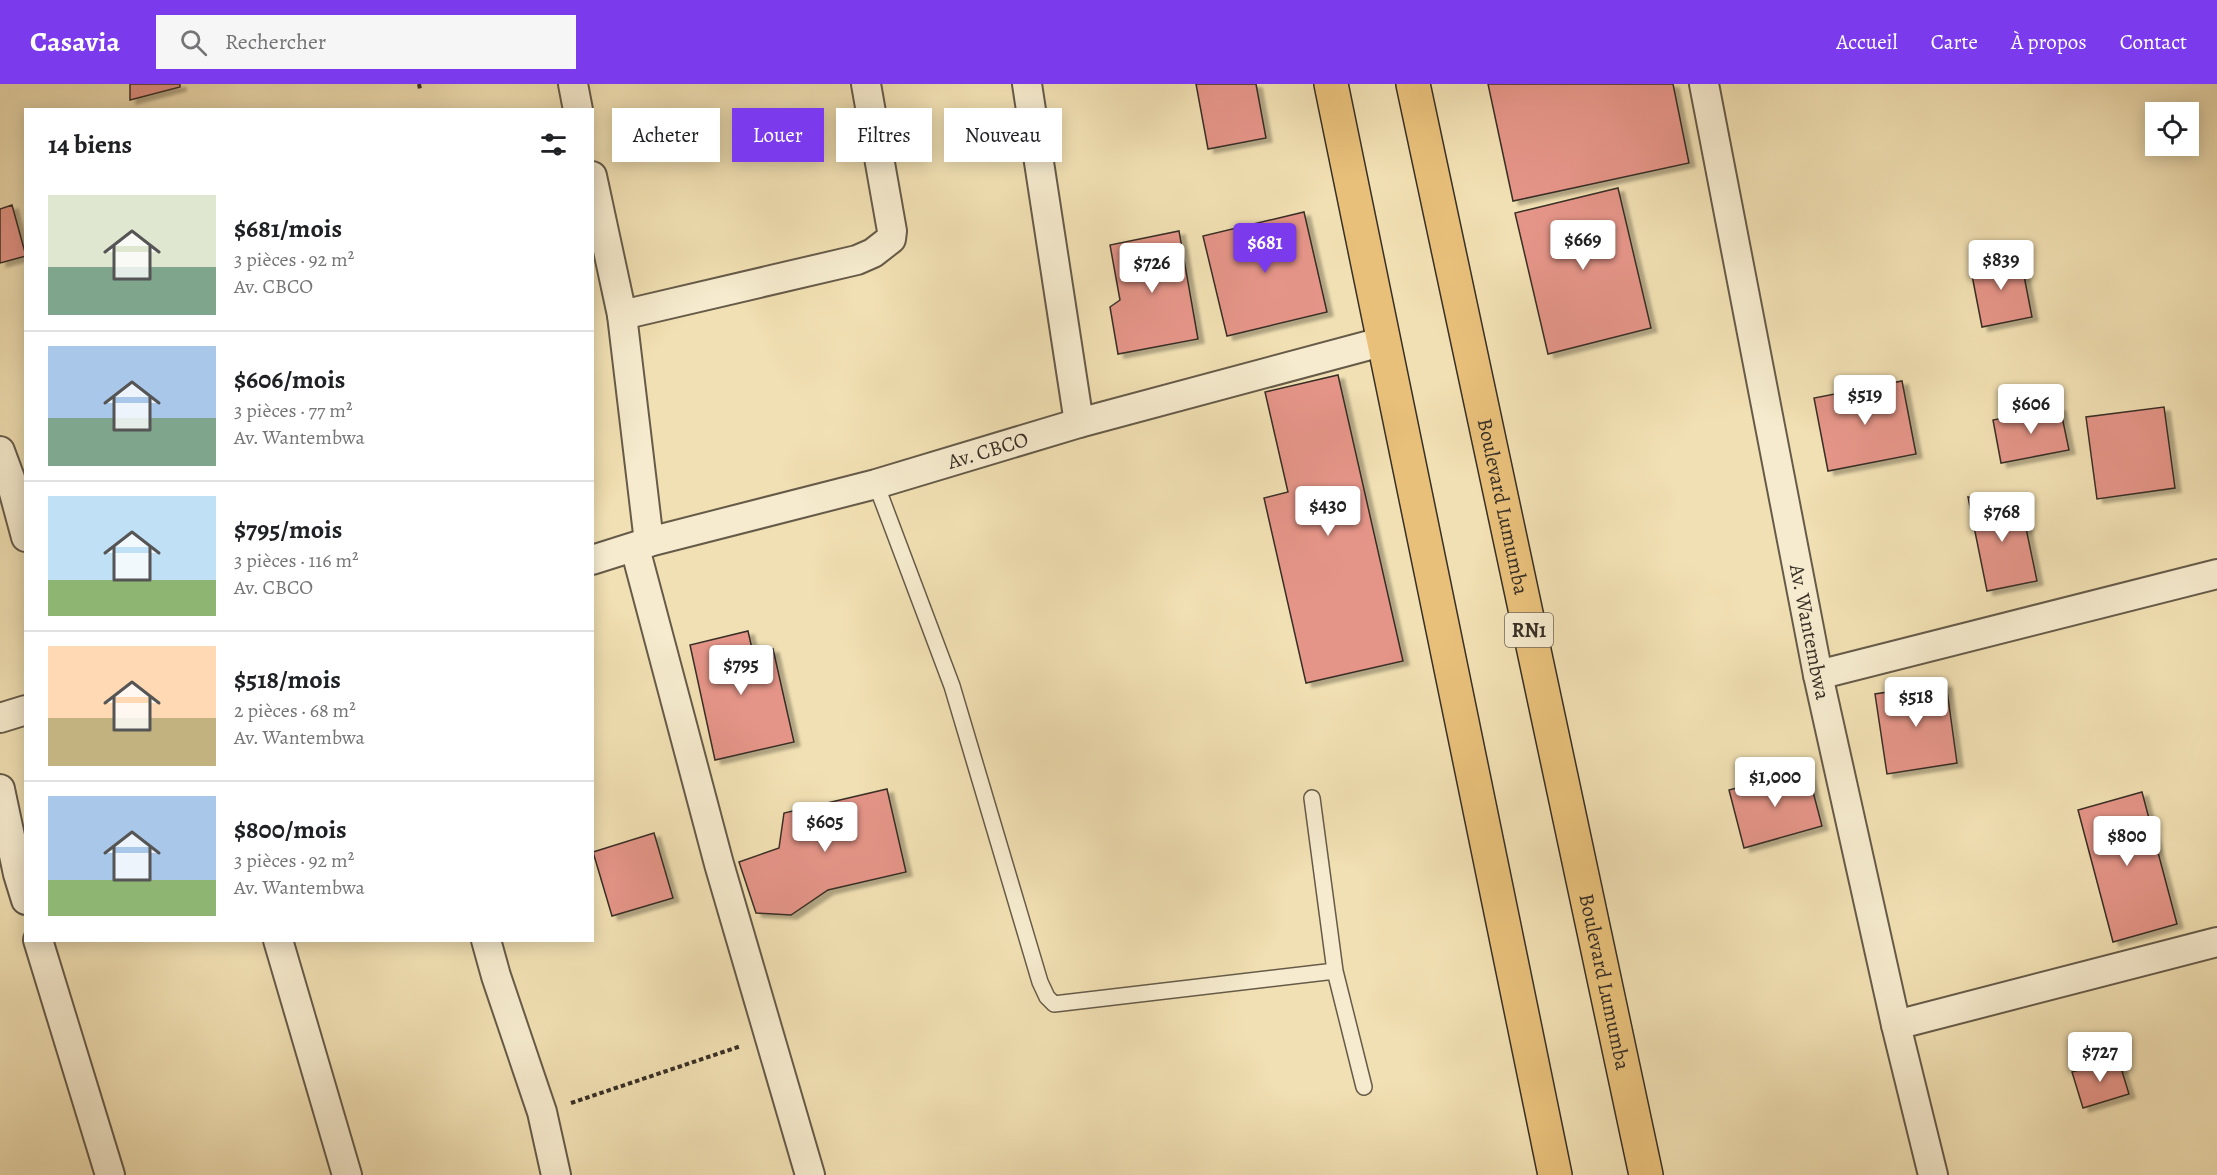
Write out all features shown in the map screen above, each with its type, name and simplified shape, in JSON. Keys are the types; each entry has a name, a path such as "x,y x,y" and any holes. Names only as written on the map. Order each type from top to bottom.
{"highway":[{"path":"1331,84 1555,1175"},
{"name":"Boulevard Lumumba","path":"1413,84 1646,1175"}],"street":[{"path":"573,84 578,108"},
{"path":"622,315 857,260 873,253 891,239 892,231 866,84"},
{"path":"1027,84 1078,423"},
{"name":"Av. Wantembwa","path":"1704,84 1818,675 1896,1025 1933,1175"},
{"path":"594,185 622,315 642,545 719,864 810,1175"},
{"name":"Av. CBCO","path":"594,559 876,484 1078,423 1385,341"},
{"path":"0,451 5,480 24,532"},
{"path":"1818,675 2217,574"},
{"path":"0,718 24,711"},
{"path":"0,789 24,894"},
{"path":"39,942 110,1175"},
{"path":"279,942 347,1175"},
{"path":"487,942 542,1112 556,1175"},
{"path":"1896,1025 2217,942"}],"lane":[{"path":"876,484 952,686 1040,982 1047,997 1054,1004 1335,971"},
{"path":"1312,798 1335,971 1364,1087"}],"path":[{"path":"542,1112 770,1036"}],"building":[{"path":"130,84 180,84 180,87 130,100"},
{"path":"1196,84 1256,84 1266,138 1208,149"},
{"path":"1488,84 1673,84 1689,163 1513,201"},
{"path":"1618,188 1651,328 1548,354 1515,213"},
{"path":"12,205 24,257 0,263 0,209"},
{"path":"1304,212 1327,312 1227,336 1203,236"},
{"path":"1179,231 1198,339 1118,354 1110,307 1120,300 1110,245"},
{"path":"2020,255 2032,317 1982,327 1970,265"},
{"path":"1338,375 1403,661 1306,683 1264,498 1288,492 1265,392"},
{"path":"1902,381 1916,454 1828,471 1814,398"},
{"path":"2060,407 2069,450 2001,463 1993,420"},
{"path":"2164,407 2175,488 2097,499 2086,417"},
{"path":"1968,497 2021,504 2037,581 1987,591"},
{"path":"748,631 753,653 773,649 794,742 715,760 690,645"},
{"path":"1946,683 1957,763 1887,774 1875,694"},
{"path":"1807,769 1822,826 1744,848 1729,790"},
{"path":"887,789 906,872 828,890 791,915 756,913 739,862 779,848 784,813"},
{"path":"2142,792 2177,924 2113,942 2078,810"},
{"path":"654,833 673,898 612,916 594,852"},
{"path":"2118,1058 2129,1094 2083,1108 2072,1072"}]}
